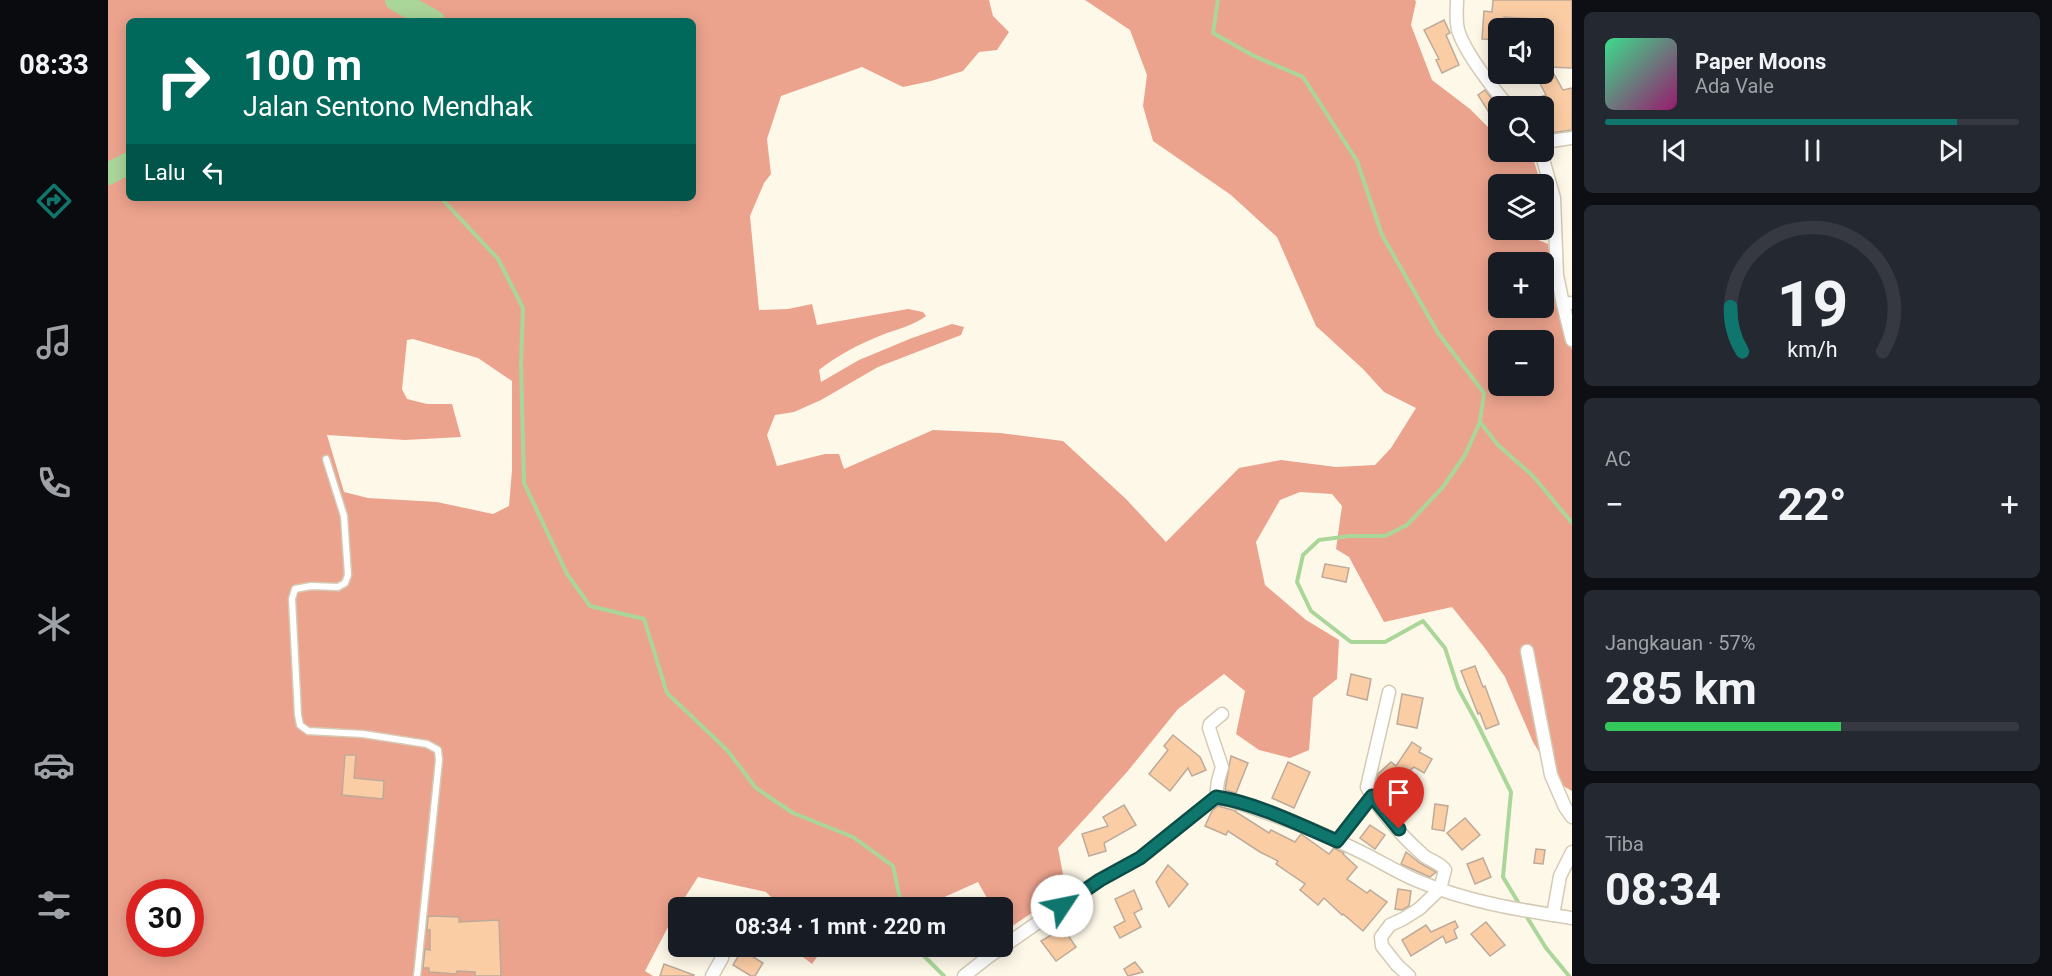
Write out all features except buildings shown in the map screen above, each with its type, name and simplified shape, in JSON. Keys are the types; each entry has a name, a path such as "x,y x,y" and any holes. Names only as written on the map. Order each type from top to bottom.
{"street":[{"path":"1457,0 1456,21 1459,34 1476,64 1500,96"},
{"path":"1554,141 1572,138"},
{"path":"1544,162 1554,198 1557,275 1568,303 1572,340"},
{"path":"1527,651 1551,775 1572,817"},
{"path":"1389,692 1367,787 1388,817 1421,853 1444,868 1440,889 1419,909 1390,925 1382,937 1382,946 1409,976"},
{"path":"964,976 1100,880 1140,858 1216,797 1222,767 1209,728 1210,724 1222,714"},
{"path":"1337,841 1372,796"},
{"path":"1216,797 1294,822 1418,881 1440,889 1487,904 1572,918"},
{"path":"1553,915 1560,876 1572,852"},
{"path":"712,976 722,958"}],"lane":[{"path":"326,459 344,516 348,575 345,583 338,587 311,586 295,589 292,599 298,716 300,725 308,731 363,734 427,744 438,750 439,760 417,976"}],"shaded area":[{"path":"108,0 989,0 993,16 1009,32 997,50 979,52 963,71 903,87 862,67 781,96 767,139 771,174 764,183 750,216 759,310 788,309 812,304 817,325 908,309 923,312 926,316 910,325 865,342 834,359 819,370 821,382 859,360 912,338 952,324 964,327 961,335 878,367 821,400 794,412 775,415 767,435 777,466 825,454 839,454 844,469 933,430 1000,433 1063,441 1126,499 1166,542 1239,468 1281,460 1336,467 1375,465 1391,448 1416,408 1384,392 1363,369 1316,326 1277,237 1231,195 1153,141 1143,106 1147,75 1130,30 1085,0 1415,0 1411,25 1432,80 1470,109 1488,127 1488,162 1534,162 1538,174 1488,174 1488,240 1538,240 1548,244 1549,252 1488,252 1488,318 1554,318 1554,278 1572,350 1572,791 1558,783 1533,742 1505,677 1452,607 1384,622 1349,557 1336,549 1342,506 1332,494 1300,492 1280,500 1256,542 1265,585 1306,620 1339,640 1337,679 1313,698 1309,750 1290,758 1259,750 1236,734 1245,691 1224,674 1178,709 1127,772 1058,848 1066,890 1013,926 1013,897 986,897 978,882 944,897 771,897 766,892 698,877 685,897 668,897 668,927 645,971 653,976 108,976","holes":["413,339 478,358 512,381 512,470 509,506 493,514 437,502 368,498 344,492 327,435 405,440 461,437 452,404 427,404 407,399 402,389 407,340"]},
{"path":"803,957 817,957 812,964"}],"waterway":[{"path":"396,0 429,18"},
{"path":"1218,0 1213,33 1254,56 1303,77 1357,161 1382,235 1438,333 1484,393 1480,422 1465,455 1443,487 1407,525 1385,536 1350,536 1319,540 1303,555 1297,582 1311,611 1351,642 1385,642 1423,621 1445,648 1458,688 1511,792 1503,877 1521,907"},
{"path":"108,174 126,165"},
{"path":"444,201 498,259 523,308 521,363 524,483 567,574 590,606 644,619 667,693 727,750 756,788 793,813 853,837 893,866 900,897"},
{"path":"1480,422 1498,445 1533,476 1572,523"},
{"path":"1525,914 1546,948 1569,976"},
{"path":"925,957 944,976"}],"route":[{"path":"1062,906 1100,880 1140,858 1216,797 1294,822 1337,841 1372,796 1399,829"}]}
